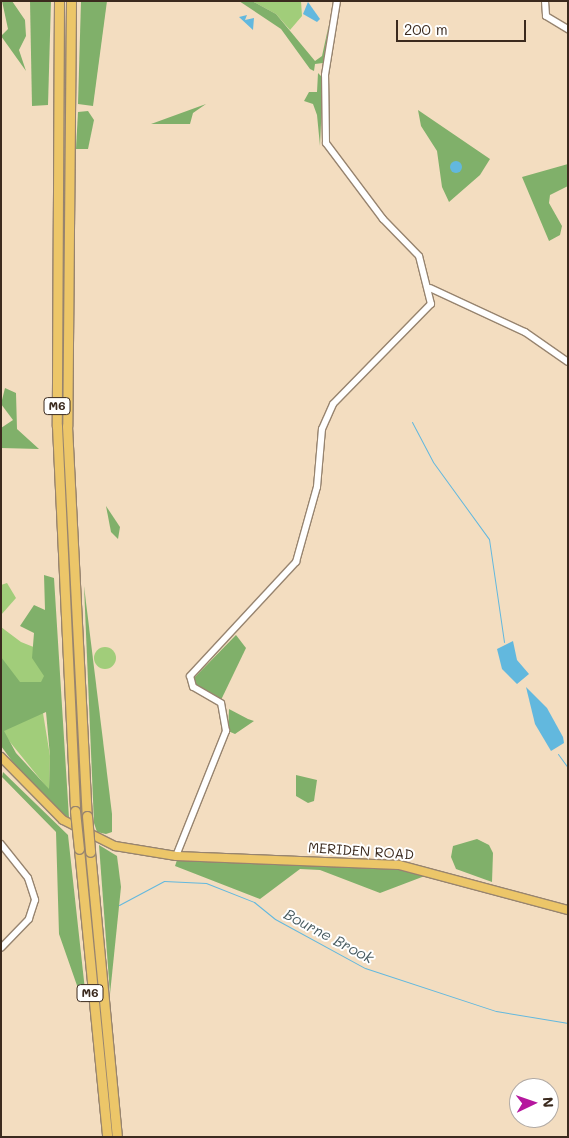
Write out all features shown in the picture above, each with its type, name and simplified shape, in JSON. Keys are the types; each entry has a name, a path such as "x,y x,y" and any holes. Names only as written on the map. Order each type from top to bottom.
{"highway":[{"name":"M6","path":"59,1 57,416 75,811 107,1137"},
{"name":"M6","path":"71,1 67,426 86,816 117,1137"}],"main road":[{"name":"MERIDEN ROAD","path":"1,757 42,803 83,832 139,852 176,856 399,865 568,910"}],"street":[{"path":"337,1 325,75 326,143 383,219 419,256 430,288 431,304"},
{"path":"545,1 546,16 568,29"},
{"path":"430,288 439,295 525,332 568,362"},
{"path":"176,856 226,731 221,703 193,687 190,676 296,562 317,487 322,429 333,404 439,295"},
{"path":"1,844 28,878 35,900 29,919 1,948"}],"green space":[{"path":"2,1 12,1 25,20 26,36 19,50 26,71 1,36 8,29"},
{"path":"30,1 51,1 48,105 32,106"},
{"path":"81,1 107,1 93,106 78,104"},
{"path":"239,1 252,1 276,14 315,61 322,56 329,24 323,63 315,64 314,71 310,69 281,29"},
{"path":"252,1 301,1 302,16 290,30 276,14"},
{"path":"318,73 323,78 320,146 317,115 313,104 304,101 309,92 317,92"},
{"path":"206,104 193,113 190,124 151,124"},
{"path":"418,110 490,159 480,175 449,202 442,187 437,151 421,126"},
{"path":"88,111 94,120 88,149 76,149 78,112"},
{"path":"568,164 568,186 550,195 549,203 562,226 560,235 549,241 522,177"},
{"path":"5,388 16,393 17,429 39,449 1,448 1,428 13,420 1,404"},
{"path":"106,506 120,527 118,539 111,532"},
{"path":"44,575 54,578 69,818 34,791 1,746 1,657 20,682 41,682 44,676 32,658 34,633 20,626 34,605 45,610","holes":["46,712 50,756 49,789 16,753 4,731"]},
{"path":"7,583 16,598 1,615 1,585"},
{"path":"84,586 112,814 112,832 106,834 97,832 94,823"},
{"path":"1,627 21,642 46,652 43,713 50,756 49,790 1,731"},
{"path":"236,635 246,648 221,700 197,687 193,679"},
{"path":"105,647 113,650 116,658 113,666 105,669 97,666 94,658 97,650"},
{"path":"229,709 254,721 235,734 228,731"},
{"path":"3,772 68,835 85,990 81,997 59,934 56,832 2,777"},
{"path":"296,775 317,780 314,801 308,803 296,796"},
{"path":"477,839 489,845 493,853 492,882 456,869 451,857 453,846"},
{"path":"99,845 117,856 121,887 110,994"},
{"path":"177,860 382,866 430,874 380,893 320,870 300,869 260,899 175,866"}],"water":[{"path":"308,2 320,19 317,22 303,14"},
{"path":"247,15 245,20 254,18 253,30 239,17"},
{"path":"454,161 458,161 462,167 458,173 454,173 450,169 450,165"},
{"path":"513,641 517,660 529,674 517,684 502,669 497,649"},
{"path":"526,687 547,708 563,737 564,743 551,751 535,724"}],"waterway":[{"path":"412,422 433,462 489,539 504,642"},
{"path":"558,754 568,768"},
{"name":"Bourne Brook","path":"119,905 164,881 206,883 254,902 275,919 365,968 496,1011 568,1023"}]}
